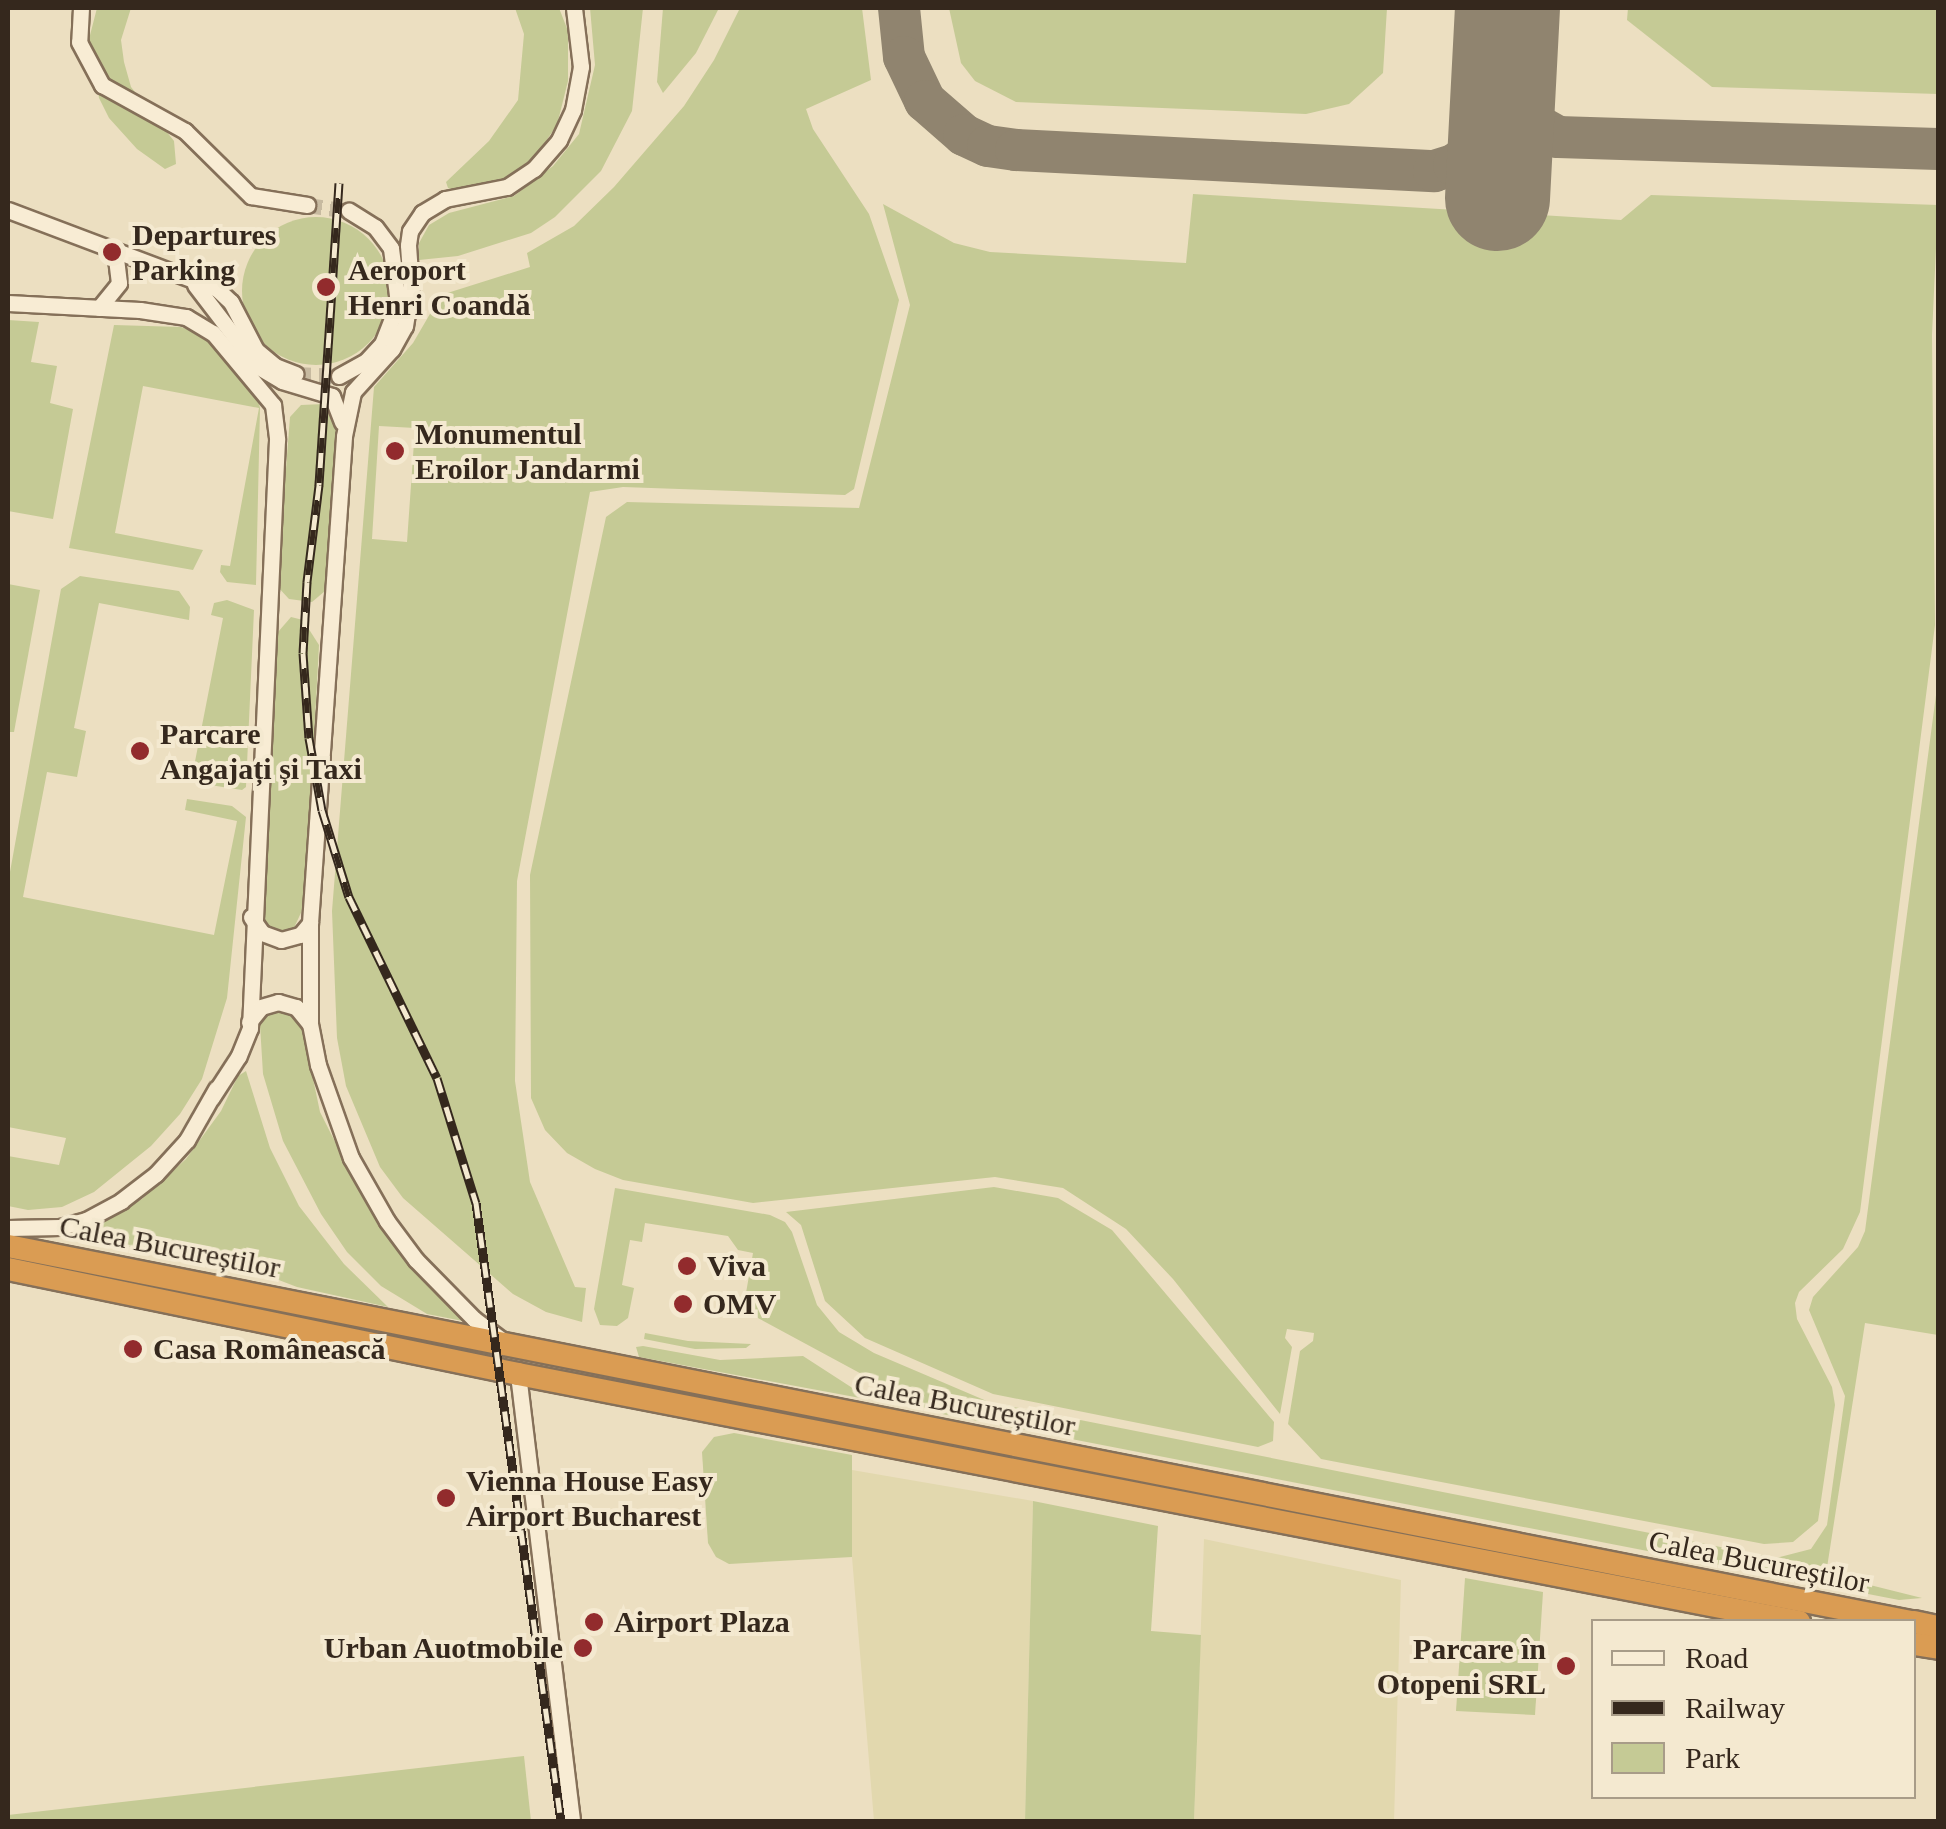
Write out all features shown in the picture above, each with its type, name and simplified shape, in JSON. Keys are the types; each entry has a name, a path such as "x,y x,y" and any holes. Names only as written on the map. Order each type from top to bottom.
{"highway":[{"path":"8,1231 73,1250 106,1266"},
{"name":"Calea Bucureștilor","path":"8,1246 1897,1619"},
{"name":"Calea Bucureștilor","path":"8,1269 518,1374 1784,1619"},
{"path":"8,1280 103,1290"}],"street":[{"path":"80,8 79,42 102,84 185,131 250,196 307,205"},
{"path":"513,1347 474,1319 416,1260 363,1184 339,1133 310,1024 310,923 344,436 353,392 392,349 405,326 411,301 408,245 414,222 445,199 494,192 520,180 545,158 567,125 582,67 574,8"},
{"path":"8,210 224,294 256,350 275,366 296,374"},
{"path":"339,376 366,361 382,344 396,314 399,293 395,260 383,235 349,210"},
{"path":"99,308 120,283 115,252"},
{"path":"192,282 257,366 337,402 344,436"},
{"path":"8,303 157,311 198,322 240,362 273,405 275,493 246,1042 187,1140 156,1174 121,1201 86,1220 60,1227 8,1231"},
{"path":"252,917 262,934 281,940 300,935 310,923"},
{"path":"212,1097 231,1054 248,996"},
{"path":"249,1022 260,1007 278,1002 296,1007 310,1024"},
{"path":"518,1374 572,1822"}],"shaded area":[{"path":"852,1470 1033,1501 1025,1821 874,1821 852,1557"},
{"path":"1204,1539 1401,1580 1394,1821 1194,1822"}],"green space":[{"path":"97,8 131,8 121,40 131,87 174,141 176,164 165,169 137,149 109,118 99,98 89,39"},
{"path":"515,8 559,8 568,31 568,81 557,125 537,154 509,177 459,191 448,188 446,182 489,141 518,100 524,34"},
{"path":"590,8 643,8 632,111 601,171 555,217 531,233 458,256 419,260 419,243 429,225 449,213 514,196 553,166 579,134 595,65"},
{"path":"663,8 719,8 696,53 663,93 657,82"},
{"path":"740,8 862,8 871,80 806,109 813,129 869,214 899,300 854,489 845,495 623,487 590,492 517,881 515,1081 530,1182 575,1287 586,1288 582,1322 546,1312 513,1294 403,1198 380,1167 346,1086 337,1038 332,911 374,387 413,343 441,295 530,267 527,253 574,226 614,187 684,106 714,60","holes":["379,426 415,428 407,542 372,539"]},
{"path":"949,8 1387,8 1383,73 1349,104 1306,114 1016,102 975,81 961,63"},
{"path":"1628,8 1938,8 1938,94 1712,87 1627,20"},
{"path":"1193,194 1621,220 1651,195 1938,205 1932,335 1935,625 1860,1212 1843,1249 1799,1292 1795,1303 1797,1319 1832,1387 1835,1405 1818,1521 1793,1542 1764,1544 1321,1459 1288,1424 1300,1351 1313,1341 1314,1333 1287,1329 1285,1338 1292,1347 1280,1414 1173,1279 1126,1229 1063,1188 995,1177 753,1203 623,1180 567,1153 545,1130 531,1098 530,875 606,517 627,502 859,508 910,305 883,204 954,243 990,252 1186,263"},
{"path":"316,217 344,223 368,239 384,263 390,291 384,319 368,343 344,359 316,365 288,359 264,343 248,319 242,291 248,263 264,239 288,223"},
{"path":"8,320 39,322 31,362 57,366 50,403 73,409 53,519 8,511"},
{"path":"114,325 181,327 200,334 215,344 257,395 260,408 256,585 227,582 220,572 221,565 230,566 259,408 143,386 115,533 203,550 193,570 69,548"},
{"path":"324,404 338,422 325,591 312,602 289,599 277,586 290,417 301,405"},
{"path":"80,576 179,591 190,607 189,620 99,603 74,728 86,731 77,777 47,772 23,897 214,935 237,821 185,810 187,799 232,806 246,817 227,998 202,1079 180,1114 151,1146 94,1192 62,1207 28,1210 8,1206 8,1156 59,1165 66,1138 8,1127 8,883 61,589"},
{"path":"8,584 40,590 14,732 8,732"},
{"path":"227,600 254,610 246,787 242,790 191,782 223,618 211,615 214,603"},
{"path":"291,617 303,620 319,645 305,904 293,930 276,932 267,927 264,917 278,632"},
{"path":"1938,680 1938,1335 1865,1323 1826,1574 1922,1598 1899,1600 932,1412 743,1310 753,1253 738,1250 728,1236 645,1223 642,1242 630,1240 622,1285 634,1288 628,1318 617,1326 600,1325 594,1309 615,1188 770,1215 785,1222 792,1232 817,1305 839,1332 874,1353 989,1402 1776,1558 1811,1549 1827,1525 1845,1396 1809,1310 1813,1297 1858,1247 1865,1231"},
{"path":"283,1007 301,1021 320,1112 369,1209 463,1321 427,1314 381,1286 347,1252 321,1214 283,1141 263,1074 260,1025 273,1008"},
{"path":"246,1071 270,1148 299,1206 344,1264 388,1307 297,1287 213,1255 182,1250 142,1252 91,1231 91,1227 142,1199 186,1159 221,1111 238,1076"},
{"path":"994,1187 1058,1198 1112,1230 1274,1422 1273,1441 1258,1447 993,1394 865,1338 825,1301 801,1225 786,1212"},
{"path":"645,1333 688,1341 751,1344 746,1348 695,1349 644,1339"},
{"path":"636,1347 720,1360 803,1356 871,1400 639,1357"},
{"path":"734,1433 852,1455 852,1557 729,1564 716,1557 708,1543 702,1452 714,1437"},
{"path":"1033,1501 1158,1526 1151,1631 1201,1635 1194,1821 1025,1821"},
{"path":"1465,1578 1543,1592 1535,1715 1456,1711"},
{"path":"524,1756 531,1821 8,1821 8,1815"}],"taxiway":[{"path":"899,8 904,57 925,101 964,135 988,146 1016,150 1434,171 1454,165 1489,139 1503,78"},
{"path":"1503,78 1519,115 1558,137 1938,149"}],"runway":[{"path":"1497,198 1507,8"}],"tunnel":[{"path":"307,205 349,211"},
{"path":"296,374 339,376"}],"railway":[{"path":"339,183 319,485 303,653 309,738 322,810 349,897 437,1078 476,1203 561,1822"}],"place":[{"name":"Departures Parking","path":"112,252"},
{"name":"Aeroport Henri Coandă","path":"326,287"},
{"name":"Monumentul Eroilor Jandarmi","path":"395,451"},
{"name":"Parcare Angajați și Taxi","path":"140,751"},
{"name":"Viva","path":"687,1266"},
{"name":"OMV","path":"683,1304"},
{"name":"Casa Românească","path":"133,1349"},
{"name":"Vienna House Easy Airport Bucharest","path":"446,1498"},
{"name":"Airport Plaza","path":"594,1622"},
{"name":"Urban Auotmobile","path":"583,1648"},
{"name":"Parcare în Otopeni SRL","path":"1566,1666"}]}
